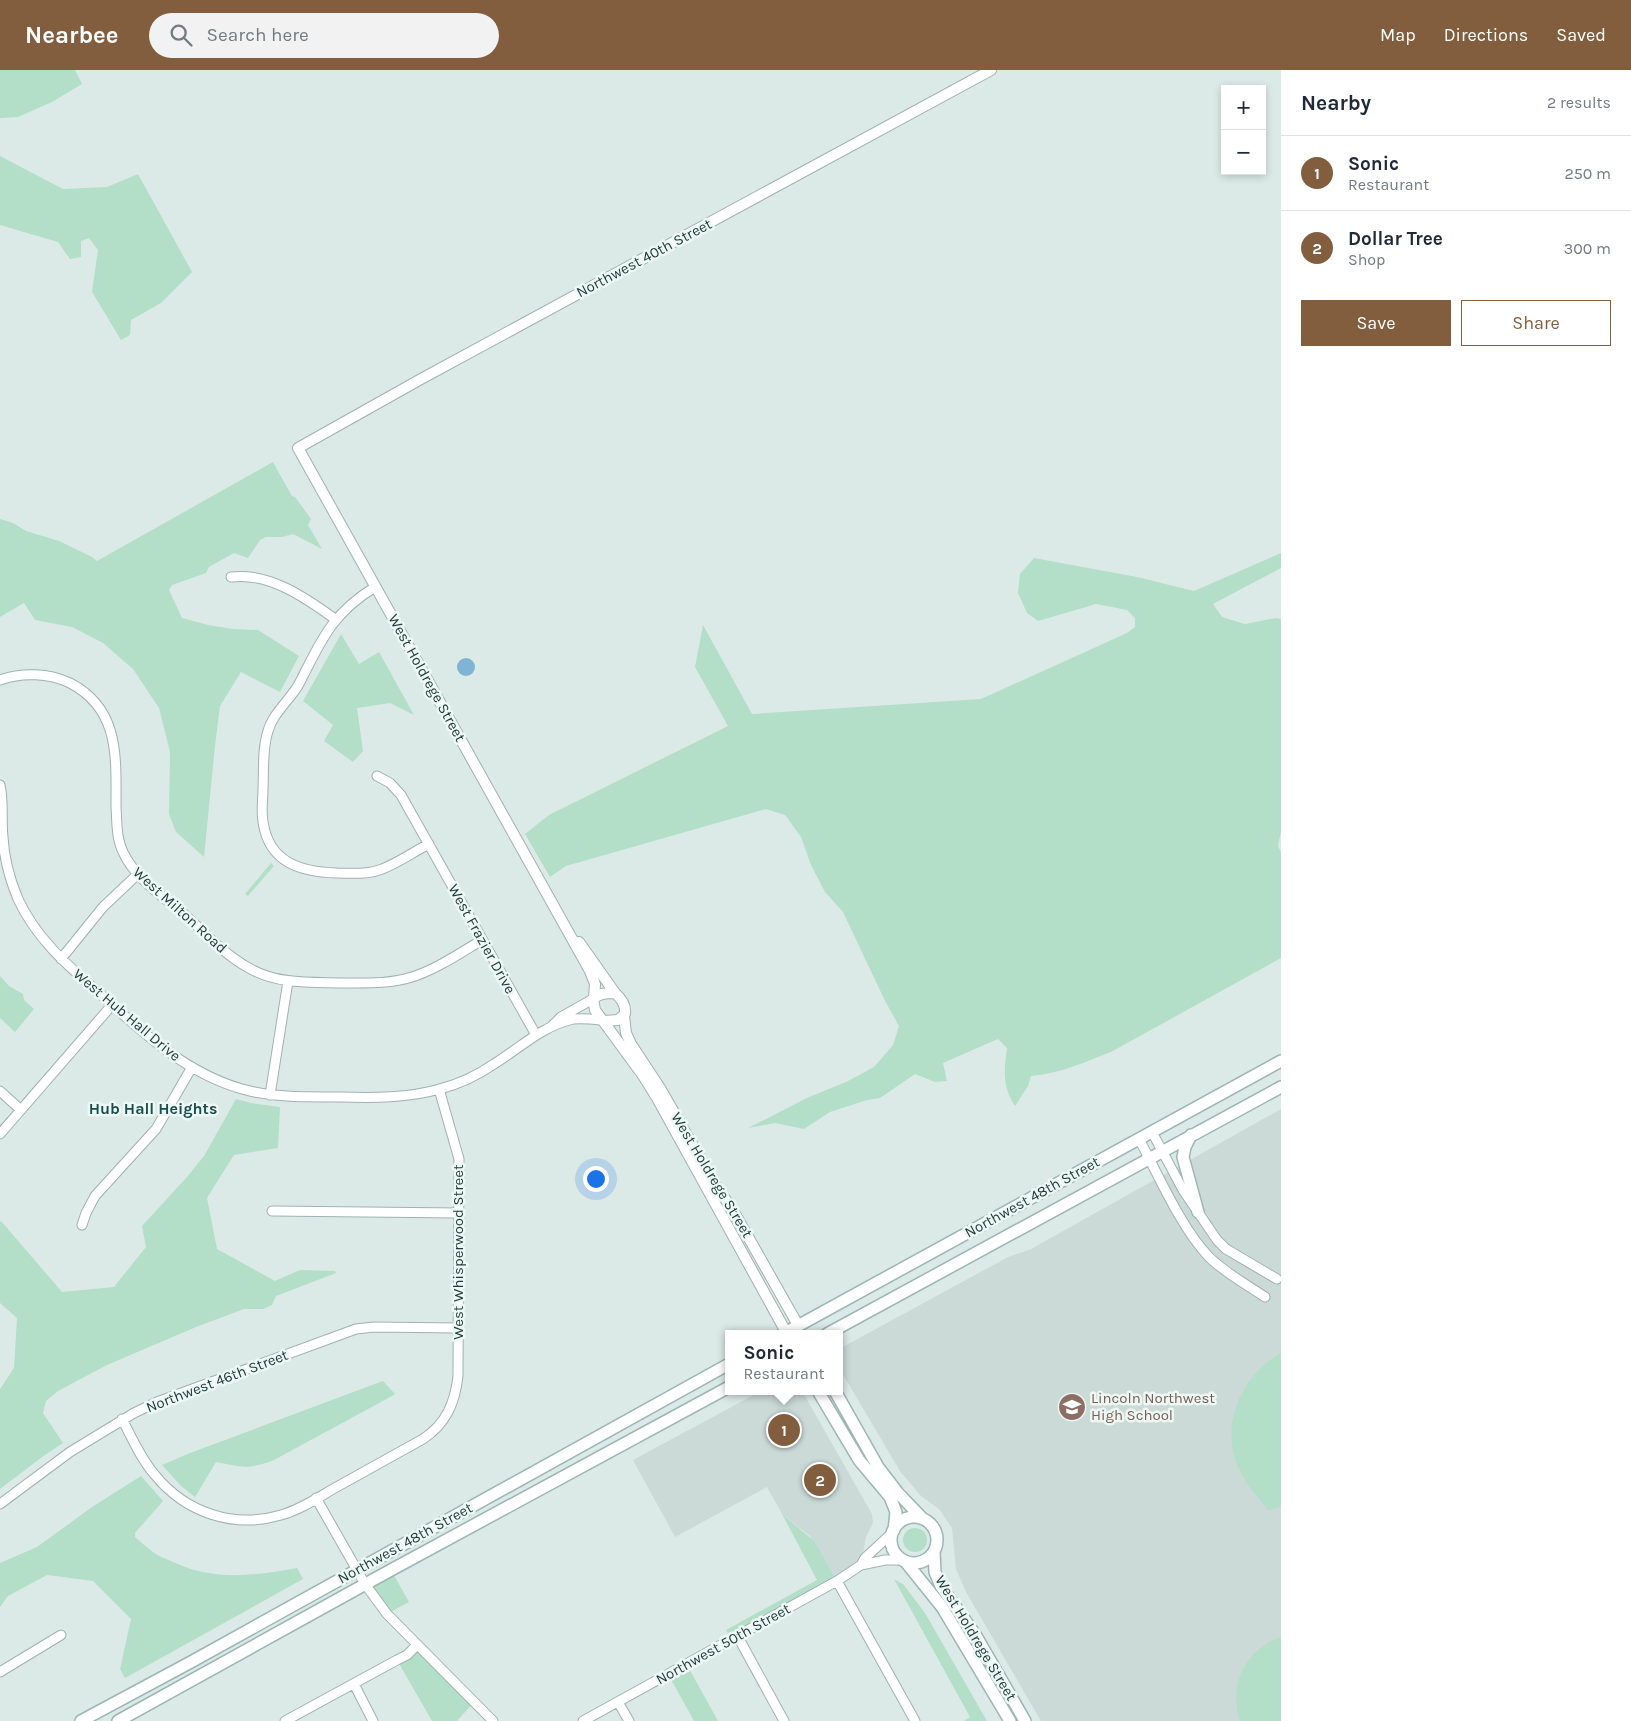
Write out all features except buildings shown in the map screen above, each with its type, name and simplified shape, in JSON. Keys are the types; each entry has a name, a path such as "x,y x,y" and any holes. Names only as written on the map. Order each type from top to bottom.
{"main road":[{"name":"Northwest 48th Street","path":"801,1329 1139,1138 1281,1061"},
{"name":"Northwest 48th Street","path":"834,1330 1149,1157 1281,1087"},
{"path":"1191,1135 1184,1147 1183,1157 1198,1212"},
{"name":"Northwest 48th Street","path":"81,1721 725,1366"},
{"name":"Northwest 48th Street","path":"118,1721 365,1584 725,1389"},
{"path":"820,1395 859,1460 890,1497 896,1512 891,1541 893,1548 904,1560 911,1563 924,1561 934,1552 937,1546 936,1531 932,1525 922,1518 898,1494 878,1467 837,1395"},
{"path":"893,1531 903,1520 909,1517 922,1518"},
{"name":"West Holdrege Street","path":"934,1552 935,1572 941,1586 976,1636 1026,1721"},
{"name":"West Holdrege Street","path":"904,1560 942,1607 1010,1721"}],"street":[{"name":"Northwest 40th Street","path":"298,448 447,365 991,70"},
{"name":"West Holdrege Street","path":"298,448 556,908 594,979 594,998"},
{"path":"232,577 244,575 273,583 312,602 335,619"},
{"path":"374,586 335,619 315,649 297,686 268,730 262,812 266,832 273,847 284,859 304,870 317,873 374,872 428,844"},
{"name":"West Milton Road","path":"0,680 31,674 58,679 73,685 99,708 108,722 114,738 118,834 124,854 138,874 240,963 264,975 288,981 380,983 397,981 422,973 482,940"},
{"name":"West Frazier Drive","path":"377,776 390,783 401,795 536,1035"},
{"name":"West Hub Hall Drive","path":"0,785 4,849 13,885 22,907 35,928 61,959 167,1052 224,1083 242,1089 295,1097 381,1098 401,1096 439,1089 485,1070 552,1026"},
{"path":"61,959 104,907 138,874"},
{"name":"West Holdrege Street","path":"556,908 615,993"},
{"path":"270,1094 288,981"},
{"path":"605,993 615,993 625,1007 624,1016 614,1021 574,1019 552,1026 560,1017 605,993"},
{"path":"594,998 595,1010 603,1021"},
{"path":"0,1134 112,1005"},
{"name":"West Holdrege Street","path":"624,1016 626,1033 631,1044 660,1088 715,1184 734,1212 801,1329"},
{"name":"West Holdrege Street","path":"603,1021 657,1098 783,1330"},
{"path":"82,1225 95,1196 156,1129 192,1067"},
{"name":"West Whisperwood Street","path":"122,1419 147,1464 160,1482 183,1502 208,1514 238,1521 266,1519 297,1509 423,1440 435,1430 452,1406 457,1388 458,1328 459,1159 439,1089"},
{"path":"0,1091 21,1110"},
{"path":"1152,1132 1183,1190 1207,1227 1226,1249 1277,1278"},
{"path":"1139,1138 1183,1220 1209,1257 1265,1297"},
{"path":"272,1212 459,1213"},
{"name":"Northwest 46th Street","path":"0,1504 58,1460 122,1419 157,1402 349,1331 374,1326 458,1328"},
{"path":"316,1498 365,1584 387,1614 493,1721"},
{"name":"Northwest 50th Street","path":"861,1565 865,1558 893,1531"},
{"name":"Northwest 50th Street","path":"583,1721 738,1637 837,1581 861,1565 885,1560 904,1560"},
{"path":"837,1581 915,1721"},
{"path":"0,1672 61,1634"},
{"path":"738,1637 784,1721"},
{"path":"285,1721 407,1655 418,1645"},
{"path":"354,1684 373,1721"},
{"path":"618,1702 629,1721"}],"shaded area":[{"name":"Lincoln Northwest High School","path":"1281,1109 1281,1721 1041,1721 966,1592 956,1569 952,1528 939,1509 921,1496 900,1471 843,1375 843,1347 1008,1257 1031,1249"},
{"path":"754,1395 804,1395 872,1514 873,1523 866,1537 861,1565 837,1581 810,1536 782,1514 767,1487 675,1537 633,1460"}],"green space":[{"path":"0,70 75,70 82,84 52,102 18,117 0,118"},
{"path":"0,156 63,189 107,187 138,174 192,272 161,303 131,320 130,335 121,340 92,292 98,250 89,238 81,241 81,257 70,259 58,242 0,225"},
{"path":"273,462 292,496 295,497 311,519 308,525 322,549 293,534 282,537 266,537 260,540 248,558 234,553 209,567 206,573 172,585 169,590 182,618 233,629 258,630 299,656 280,692 241,672 220,706 204,857 176,832 169,814 170,752 159,708 133,669 103,643 72,627 35,620 24,603 0,617 0,519 13,523 26,531 59,541 97,561"},
{"path":"1281,553 1281,568 1213,604 1222,617 1245,624 1276,618 1281,619 1281,831 1278,846 1281,852 1281,958 1111,1052 1062,1070 1031,1076 1028,1086 1015,1106 1008,1092 1005,1078 1007,1048 998,1039 943,1063 947,1081 935,1082 915,1074 880,1098 867,1100 830,1112 804,1129 775,1123 748,1128 874,1067 893,1045 899,1026 885,1001 843,912 825,892 811,865 801,837 785,815 766,809 566,866 550,877 525,834 549,815 728,726 695,667 703,625 752,714 981,699 1127,633 1135,627 1135,618 1127,610 1096,604 1038,621 1027,613 1018,593 1020,574 1034,558 1137,577 1194,591"},
{"path":"341,634 359,664 379,652 414,715 390,703 357,708 363,751 353,762 324,741 333,725 303,701"},
{"path":"271,863 274,866 248,896 245,894"},
{"path":"0,976 9,986 23,994 24,1000 34,1009 15,1032 0,1018"},
{"path":"236,1099 280,1107 278,1148 234,1155 207,1198 217,1249 275,1281 300,1270 335,1271 336,1273 276,1296 272,1305 263,1309 244,1309 196,1327 107,1365 58,1391 46,1401 43,1413 63,1443 0,1489 0,1389 14,1368 17,1318 0,1303 0,1222 62,1292 114,1287 146,1247 142,1226 204,1156"},
{"path":"1281,1353 1281,1506 1269,1511 1242,1475 1235,1458 1232,1441 1232,1423 1236,1406 1244,1390 1266,1363"},
{"path":"383,1381 395,1394 274,1460 245,1467 216,1462 195,1497 181,1486 162,1465 190,1453"},
{"path":"141,1476 163,1501 135,1533 135,1537 155,1553 188,1568 204,1572 250,1575 297,1568 303,1579 125,1678 120,1669 131,1619 93,1581 47,1575 8,1596 0,1607 0,1563 37,1547 92,1507"},
{"path":"782,1514 814,1541 837,1581 732,1640 726,1630 817,1580"},
{"path":"915,1528 924,1531 927,1540 924,1549 915,1552 906,1549 903,1540 906,1531"},
{"path":"391,1570 409,1602 387,1614 365,1584"},
{"path":"894,1579 903,1584 925,1613 987,1721 964,1721 970,1717"},
{"path":"1281,1637 1281,1721 1240,1721 1236,1695 1242,1670 1258,1650"},
{"path":"417,1645 474,1702 457,1721 432,1721 397,1660"},
{"path":"687,1665 718,1721 694,1721 668,1674"}],"water":[{"path":"466,658 472,661 475,667 472,673 466,676 460,673 457,667 460,661"}],"place":[{"name":"Lincoln Northwest High School","path":"1072,1407"},
{"name":"Sonic","path":"784,1430"},
{"name":"Dollar Tree","path":"820,1480"}],"district":[{"name":"Hub Hall Heights","path":"153,1108"}]}
